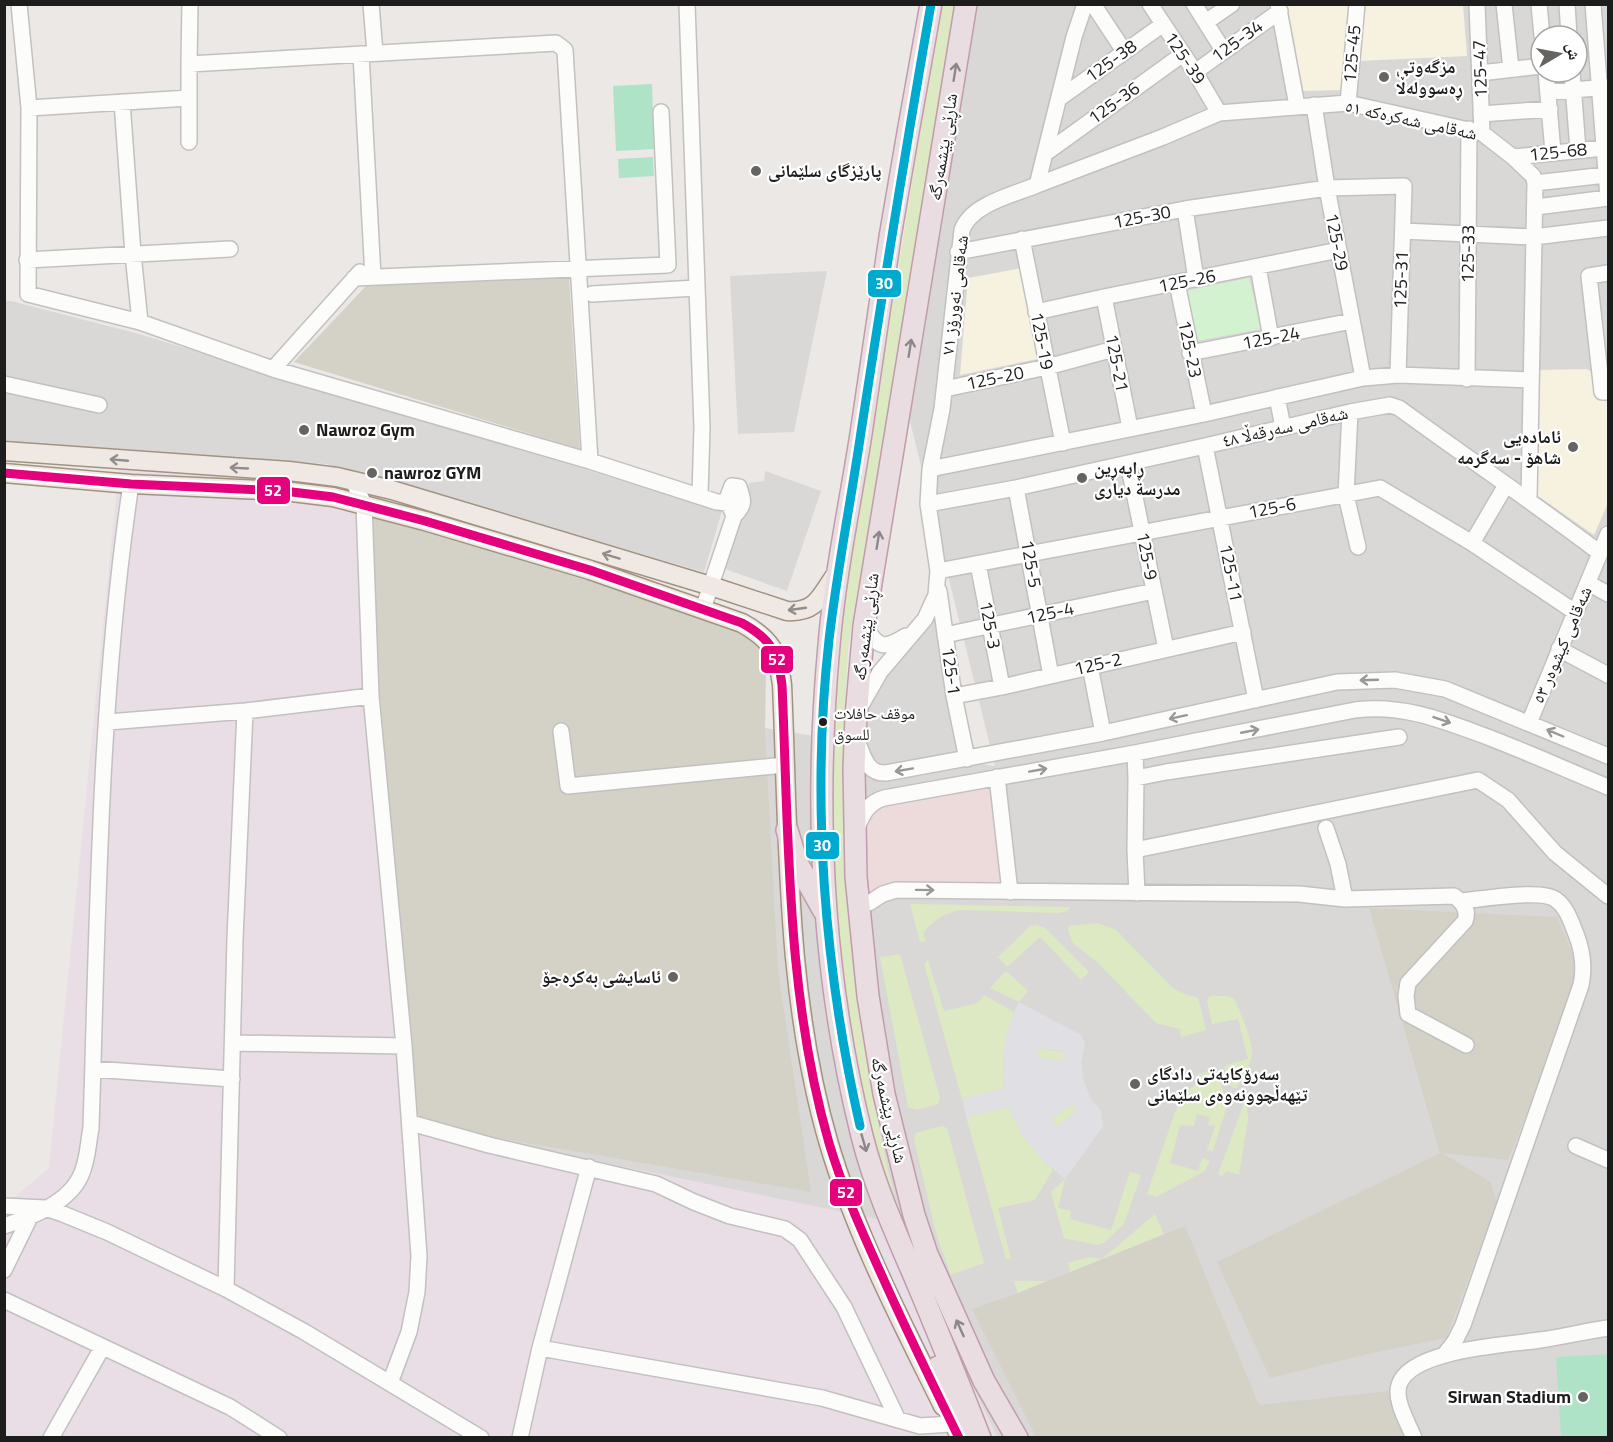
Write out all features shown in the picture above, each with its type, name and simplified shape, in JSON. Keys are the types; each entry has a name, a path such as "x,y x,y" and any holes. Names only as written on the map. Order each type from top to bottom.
{"highway":[{"path":"925,4 925,39"},
{"name":"شاڕێی پێشمەرگە","path":"931,4 891,235 838,572 829,642 823,724 821,800 824,879 836,998 847,1068 863,1138 890,1218 980,1437"},
{"name":"شاڕێی پێشمەرگە","path":"966,4 864,626 854,769 859,824 859,918 873,1032 884,1094 914,1215 927,1254 984,1381 1017,1437"},
{"path":"959,46 972,4"},
{"path":"859,824 884,1028 912,1164 914,1215"},
{"path":"787,830 797,863 820,902 828,923"},
{"path":"890,1218 958,1433"}],"main road":[{"path":"4,451 289,471 345,479 398,492 780,609 800,611 819,600 838,572"},
{"path":"4,473 131,484 284,491 333,497 396,513 590,570 742,623 767,639 776,656 782,685 793,946 799,1000 808,1053 830,1145 857,1222 916,1352 958,1433"},
{"path":"333,497 345,479"},
{"path":"396,513 398,492"},
{"path":"943,1344 988,1437"},
{"path":"984,1381 1008,1437"}],"street":[{"path":"19,4 29,108 28,294 140,322 273,369 700,495 720,502 731,510 741,509 744,502 735,486"},
{"path":"189,142 190,4"},
{"path":"371,4 368,54 373,278"},
{"path":"687,4 702,427 700,495"},
{"path":"1037,185 1074,38 1085,4"},
{"path":"1093,4 1124,51"},
{"name":"125-39","path":"1150,4 1219,113"},
{"path":"1194,4 1223,50"},
{"path":"1206,22 1232,4"},
{"name":"125-45","path":"1348,103 1357,4"},
{"name":"125-47","path":"1476,131 1481,114 1477,4"},
{"path":"1504,4 1511,69"},
{"path":"1539,4 1541,24"},
{"path":"1567,4 1568,24"},
{"path":"1593,4 1604,87 1607,169"},
{"path":"1279,8 1297,106"},
{"name":"125-34","path":"1195,72 1279,8"},
{"name":"125-38","path":"1060,98 1162,25"},
{"path":"189,64 556,43 565,50 590,461"},
{"name":"125-36","path":"1046,153 1183,54"},
{"path":"1480,73 1529,67"},
{"path":"1548,84 1553,152"},
{"path":"1573,84 1578,150"},
{"path":"1549,92 1604,87"},
{"path":"29,108 189,98"},
{"path":"122,102 140,322"},
{"name":"شەقامی شەکرەکە ٥١","path":"1037,185 1219,113 1348,103 1476,131 1513,157 1533,176 1535,183"},
{"name":"125-29","path":"1314,105 1327,188 1363,378"},
{"path":"1481,114 1550,110"},
{"path":"354,278 668,265 661,112"},
{"name":"125-33","path":"1467,379 1468,233 1476,131"},
{"name":"125-68","path":"1513,157 1578,150 1607,169"},
{"path":"1529,499 1535,183 1607,169"},
{"path":"1536,207 1607,169"},
{"name":"شەقامی نەورۆز ٧١","path":"856,716 880,672 921,624 936,595 938,577 928,504 930,469 945,388 962,230 970,216 982,207 1037,185"},
{"name":"125-30","path":"958,252 1185,208 1327,188 1404,186"},
{"name":"125-31","path":"1398,375 1404,186"},
{"path":"1185,208 1196,279"},
{"path":"1403,231 1534,237 1608,228"},
{"name":"125-19","path":"1022,239 1063,443"},
{"path":"27,260 230,249"},
{"name":"125-26","path":"1036,312 1339,250"},
{"path":"273,369 372,258"},
{"path":"1258,267 1271,338"},
{"path":"1605,392 1589,276 1608,273"},
{"name":"125-23","path":"1177,283 1204,414"},
{"path":"592,294 696,288"},
{"name":"125-21","path":"1104,297 1130,428"},
{"name":"125-24","path":"1190,353 1352,321"},
{"name":"125-20","path":"945,388 1047,368 1114,350"},
{"path":"930,469 1204,414 1363,378 1398,375 1531,380"},
{"path":"4,384 99,405"},
{"path":"1277,397 1283,427"},
{"name":"شەقامی سەرقەڵا ٤٨","path":"928,504 1016,488 1350,412 1390,405 1399,408 1506,486 1529,499 1600,553"},
{"path":"1350,412 1346,495 1358,547"},
{"name":"125-11","path":"1205,446 1256,700"},
{"name":"125-9","path":"1128,463 1166,649"},
{"path":"345,479 364,504 371,696 411,1124 419,1272 409,1332 390,1383"},
{"path":"4,1226 30,1217 62,1198 78,1181 82,1173 91,1128 99,857 119,565 131,484"},
{"path":"1472,543 1506,486"},
{"name":"125-5","path":"1016,488 1051,676"},
{"name":"125-6","path":"938,577 978,564 1380,488 1472,543 1575,612"},
{"path":"364,504 374,497 398,492"},
{"path":"703,609 731,510"},
{"name":"شەقامی کیشوەر ٥٣","path":"1529,723 1608,534"},
{"name":"125-3","path":"978,564 1002,687"},
{"name":"125-1","path":"938,577 954,696 967,759"},
{"path":"1588,583 1608,594"},
{"name":"125-4","path":"944,629 990,626 1154,591"},
{"path":"864,626 874,640 887,645 921,624 944,629"},
{"name":"125-2","path":"954,696 1243,632"},
{"path":"1559,649 1608,675"},
{"path":"1090,666 1103,733"},
{"path":"855,737 869,767 878,773 1103,733 1337,682 1395,680 1445,689 1608,756"},
{"path":"108,722 245,711 371,696"},
{"path":"859,824 870,804 877,800 1355,710 1388,708 1427,715 1524,751 1608,787"},
{"path":"226,1289 245,711"},
{"path":"561,731 567,786 785,765"},
{"path":"1136,778 1399,736"},
{"path":"1135,753 1137,893"},
{"path":"944,763 947,786"},
{"path":"997,777 1010,892"},
{"path":"1135,850 1478,780 1508,800 1555,853 1607,892"},
{"path":"1326,828 1338,864 1345,899"},
{"path":"870,903 883,894 896,890 1299,894 1345,899 1454,896 1462,901 1466,910 1465,921 1408,983 1406,1002 1408,1014 1414,1019 1466,1046"},
{"path":"1445,1354 1463,1325 1581,985 1583,966 1582,949 1572,922 1554,897 1534,894 1462,901"},
{"path":"233,1043 404,1046"},
{"path":"93,1069 232,1078"},
{"path":"411,1124 489,1145 656,1184 730,1216 785,1229 800,1240 844,1307 898,1420"},
{"path":"1576,1146 1608,1160"},
{"path":"520,1437 540,1348 589,1167"},
{"path":"4,1206 45,1208 107,1232 226,1289 303,1330 481,1437"},
{"path":"4,1270 30,1217"},
{"path":"4,1300 100,1351"},
{"path":"4,1309 212,1398 263,1432 279,1437"},
{"path":"1463,1325 1477,1347"},
{"path":"1414,1437 1398,1396 1399,1385 1409,1372 1445,1354 1477,1347 1539,1340 1608,1328"},
{"path":"540,1348 822,1398 920,1426 958,1433"},
{"path":"51,1437 100,1351"}],"shaded area":[{"path":"949,5 1608,5 1608,1437 997,1437 952,1342 411,1123 370,663 857,743 856,716 925,619 934,619 943,622 962,761 995,766 891,344"},
{"path":"1283,5 1353,5 1347,90 1299,91"},
{"path":"1362,5 1463,5 1467,56 1358,61"},
{"path":"1022,268 1037,359 960,375 968,278"},
{"path":"827,271 794,432 738,434 730,276"},
{"path":"569,278 580,449 294,362 368,284"},
{"path":"4,301 139,334 722,511 704,572 326,464 5,444"},
{"name":"ئامادەیی شاهۆ - سەگرمە","path":"1587,369 1595,374 1597,398 1608,397 1608,503 1594,535 1538,496 1537,370"},
{"path":"119,467 316,482 364,494 411,1123 902,1224 952,1342 997,1437 5,1437 4,1206 49,1168"},
{"path":"765,471 821,491 787,591 725,569 749,483 764,481"},
{"path":"364,504 756,630 766,670 765,731 778,970 811,1192 411,1123"},
{"path":"997,777 1010,892 896,890 869,900 863,815 868,807"},
{"path":"1369,908 1557,917 1583,976 1508,1160 1442,1153 1491,1182 1497,1203 1446,1338 1270,1378 1217,1262 1440,1153"},
{"path":"1019,1002 1081,1035 1085,1044 1081,1062 1083,1079 1090,1097 1101,1111 1103,1126 1065,1179 1038,1156 1021,1134 1009,1107 971,1116 967,1120 962,1099 1004,1088 1003,1057 1006,1037","holes":["1039,1049 1064,1051 1064,1060 1037,1058","1073,1104 1077,1110 1057,1127 1052,1118"]},
{"path":"1185,1226 1259,1405 1398,1390 1416,1437 1036,1437 972,1309"}],"green space":[{"path":"941,5 955,5 848,648 845,718 844,835 851,946 877,1117 900,1217 868,1133 845,1014 832,871 832,692 852,538"},
{"path":"652,84 654,149 616,151 613,86"},
{"path":"653,157 654,176 619,178 618,159"},
{"path":"1249,278 1261,329 1195,341 1186,291"},
{"path":"910,904 1071,907 1067,911 1058,913 959,910 935,921 923,933 926,941 920,942"},
{"path":"1097,923 1115,929 1173,988 1198,998 1206,1030 1181,1037 1180,1029 1156,1023 1098,963 1073,943 1068,931 1069,926"},
{"path":"1030,926 1045,928 1089,972 1081,980 1040,937 1007,967 998,957"},
{"path":"900,954 940,1098 938,1104 917,1110 908,1107 880,957"},
{"path":"928,960 944,1011 978,1003 984,995 1014,1012 1005,1050 1004,1089 962,1099 924,964"},
{"path":"1006,971 1028,991 1019,1002 990,988"},
{"path":"1210,996 1227,996 1234,999 1248,1034 1252,1049 1251,1057 1246,1072 1236,1089 1229,1085 1224,1066 1248,1059 1238,1019 1212,1024 1207,1000"},
{"path":"1039,1049 1064,1052 1064,1060 1037,1058"},
{"path":"1217,1069 1227,1106 1213,1151 1207,1150 1215,1126 1208,1125 1210,1117 1197,1114 1194,1126 1180,1125 1170,1163 1198,1171 1202,1158 1210,1160 1205,1171 1156,1197 1147,1194 1180,1098 1197,1083 1196,1075"},
{"path":"1246,1098 1248,1119 1239,1175 1227,1171 1222,1176 1218,1174"},
{"path":"1073,1104 1077,1110 1057,1127 1051,1119"},
{"path":"1009,1107 1027,1141 1053,1170 1035,1200 998,1208 1011,1259 1006,1259 967,1120 971,1116"},
{"path":"942,1126 947,1128 984,1263 951,1275 936,1233 914,1139 916,1133"},
{"path":"1130,1172 1141,1175 1124,1224 1105,1242 1098,1245 1064,1238 1051,1192 1065,1179 1058,1208 1071,1211 1070,1219 1111,1230"},
{"path":"1155,1214 1164,1234 1070,1272 1068,1263 1089,1257 1102,1259"},
{"path":"1014,1281 1046,1281 1018,1293"},
{"name":"Sirwan Stadium","path":"1608,1354 1608,1437 1561,1437 1556,1357"}],"transit line":[{"name":"30","path":"860,1126 837,1006 824,884 821,823 824,701 836,588 931,4"},
{"name":"52","path":"4,473 131,484 284,491 333,497 425,521 590,570 742,623 766,641 775,655 782,685 792,916 804,1030 815,1087 829,1143 854,1212 901,1318 959,1438"}],"place":[{"name":"مزگەوتی ڕەسوولەڵا","path":"1384,77"},
{"name":"پارێزگای سلێمانی","path":"756,171"},
{"name":"Nawroz Gym","path":"304,430"},
{"name":"ئامادەیی شاهۆ - سەگرمە","path":"1573,447"},
{"name":"nawroz GYM","path":"372,473"},
{"name":"ڕاپەڕین مدرسة ديارى","path":"1082,478"},
{"name":"موقف حافلات للسوق","path":"823,722"},
{"name":"ئاسایشی بەکرەجۆ","path":"673,977"},
{"name":"سەرۆکایەتی دادگای تێهەڵچوونەوەی سلێمانی","path":"1135,1084"},
{"name":"Sirwan Stadium","path":"1583,1397"}]}
